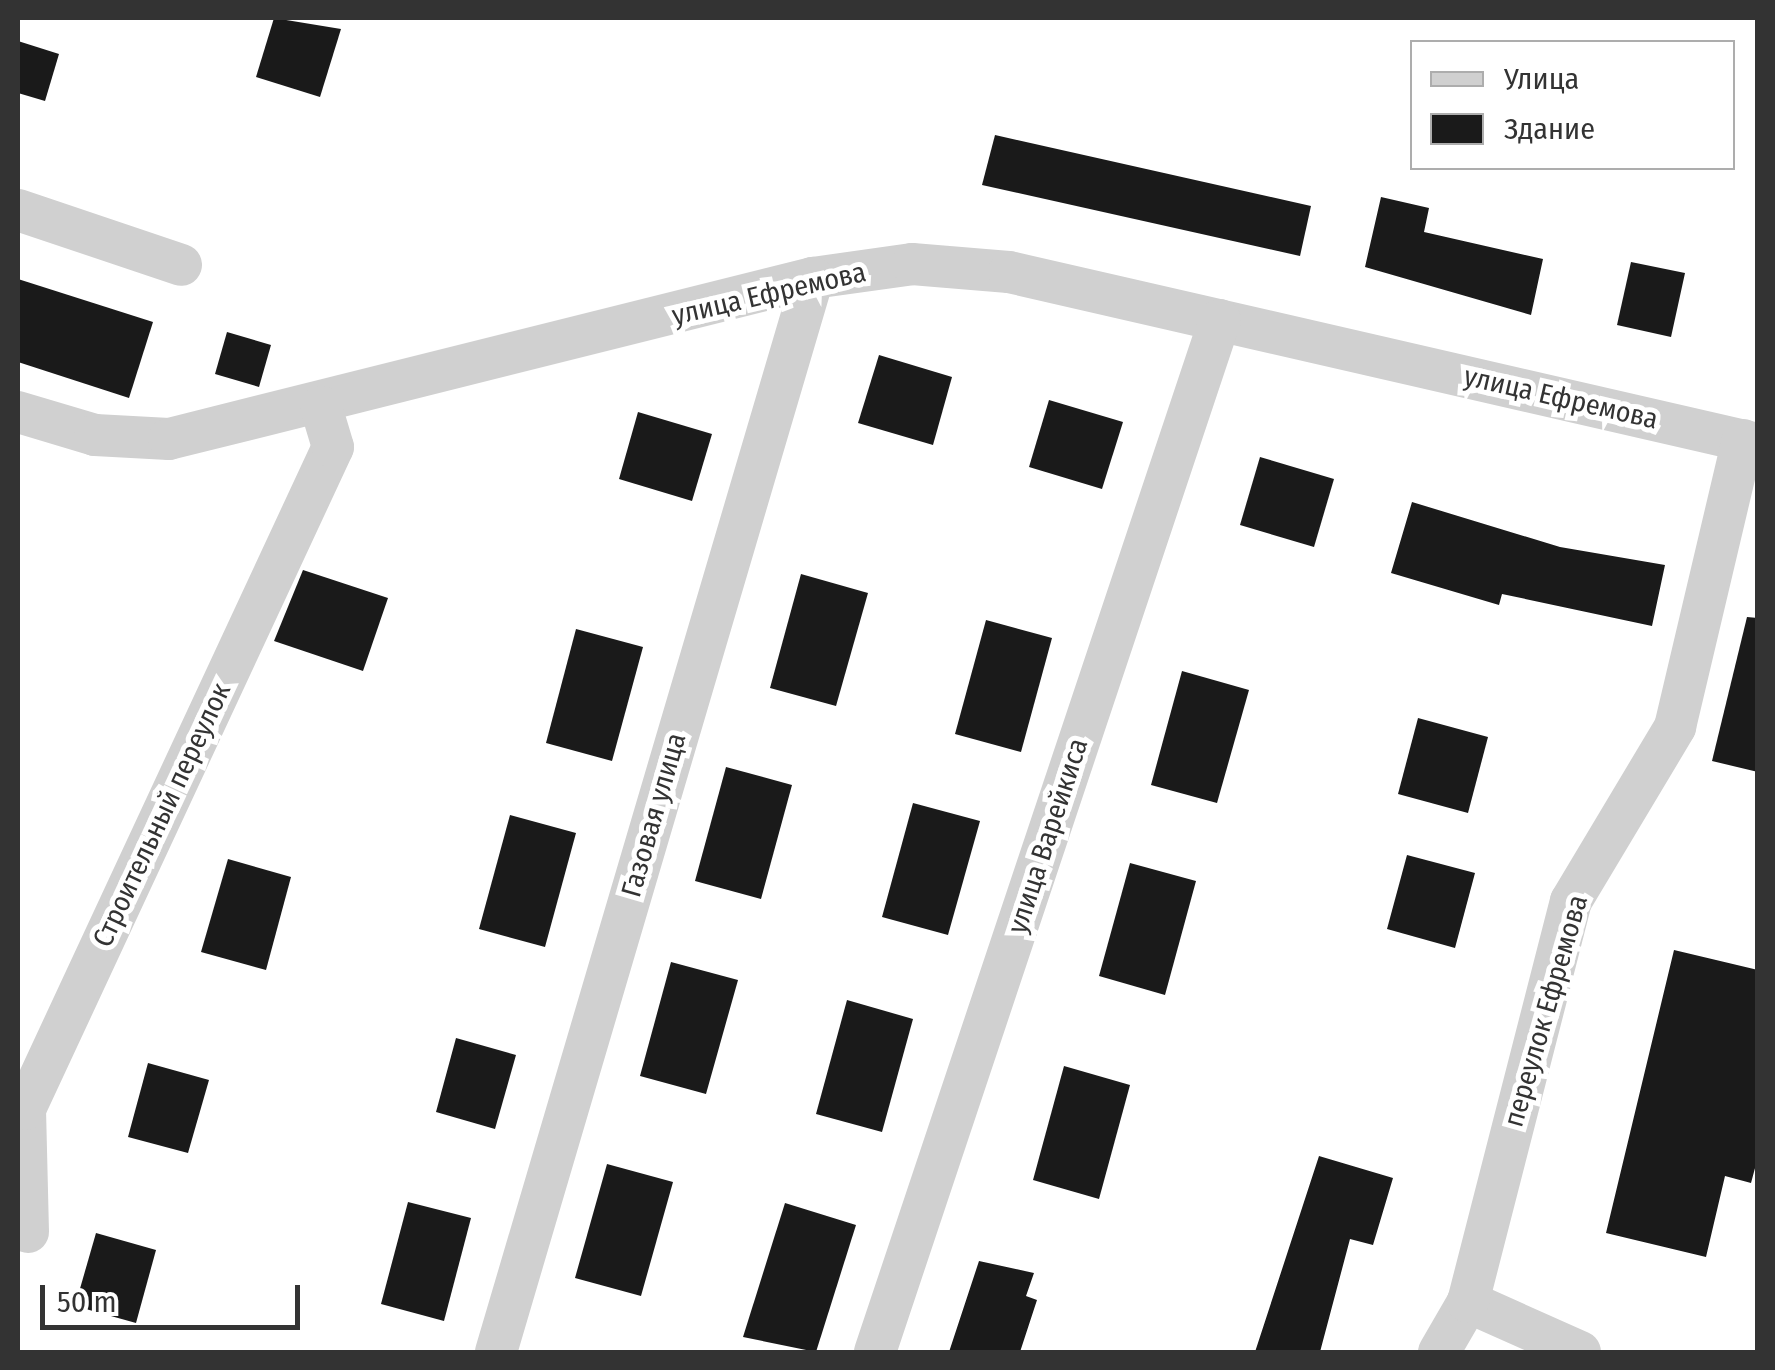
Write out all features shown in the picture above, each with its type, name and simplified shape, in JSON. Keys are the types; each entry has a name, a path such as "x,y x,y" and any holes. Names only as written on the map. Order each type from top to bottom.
{"street":[{"path":"18,210 181,265"},
{"name":"улица Ефремова","path":"18,412 95,435 169,439 321,406 813,278 912,264 1009,272 1750,442"},
{"name":"Газовая улица","path":"496,1352 813,278"},
{"name":"улица Варейкиса","path":"876,1352 1220,320"},
{"name":"Строительный переулок","path":"28,1232 26,1109 333,447 321,406"},
{"name":"переулок Ефремова","path":"1439,1352 1468,1302 1572,902 1675,727 1750,442"},
{"path":"1468,1302 1580,1352"}],"building":[{"path":"274,18 341,29 320,97 256,77"},
{"path":"18,41 59,54 45,101 18,93"},
{"path":"995,135 1311,206 1300,256 982,185"},
{"path":"1381,197 1429,208 1424,232 1543,259 1531,315 1365,267"},
{"path":"1631,262 1685,273 1671,337 1617,325"},
{"path":"18,279 153,322 129,398 18,362"},
{"path":"227,332 271,345 259,387 215,374"},
{"path":"879,355 952,377 933,445 858,423"},
{"path":"1049,400 1123,422 1102,489 1029,467"},
{"path":"638,412 712,434 692,501 619,479"},
{"path":"1260,457 1334,479 1314,547 1240,525"},
{"path":"1412,502 1560,547 1665,565 1652,626 1502,594 1499,605 1391,573"},
{"path":"303,570 388,598 363,671 274,641"},
{"path":"801,574 868,593 836,706 770,688"},
{"path":"1747,617 1758,618 1758,772 1712,761"},
{"path":"986,620 1052,638 1021,752 955,734"},
{"path":"576,629 643,647 612,761 546,743"},
{"path":"1182,671 1249,690 1217,803 1151,785"},
{"path":"1418,718 1488,737 1468,813 1398,794"},
{"path":"726,767 792,785 761,899 695,881"},
{"path":"913,803 980,821 948,935 882,917"},
{"path":"510,815 576,833 545,947 479,929"},
{"path":"1407,855 1475,873 1455,948 1387,929"},
{"path":"228,859 291,877 266,970 201,952"},
{"path":"1130,863 1196,881 1165,995 1099,976"},
{"path":"1674,950 1758,970 1758,1157 1751,1183 1725,1176 1706,1257 1606,1233"},
{"path":"671,962 738,980 706,1094 640,1076"},
{"path":"847,1000 913,1019 882,1132 816,1114"},
{"path":"456,1038 516,1055 495,1129 436,1112"},
{"path":"148,1063 209,1080 188,1153 128,1137"},
{"path":"1064,1066 1130,1085 1099,1199 1033,1180"},
{"path":"1319,1156 1393,1178 1373,1245 1350,1239 1320,1352 1255,1352"},
{"path":"607,1164 673,1182 641,1296 575,1278"},
{"path":"408,1202 471,1218 444,1321 381,1304"},
{"path":"785,1203 856,1225 816,1352 743,1337"},
{"path":"96,1233 156,1250 136,1323 75,1306"},
{"path":"979,1261 1034,1273 1026,1296 1037,1300 1020,1352 949,1352"}]}
